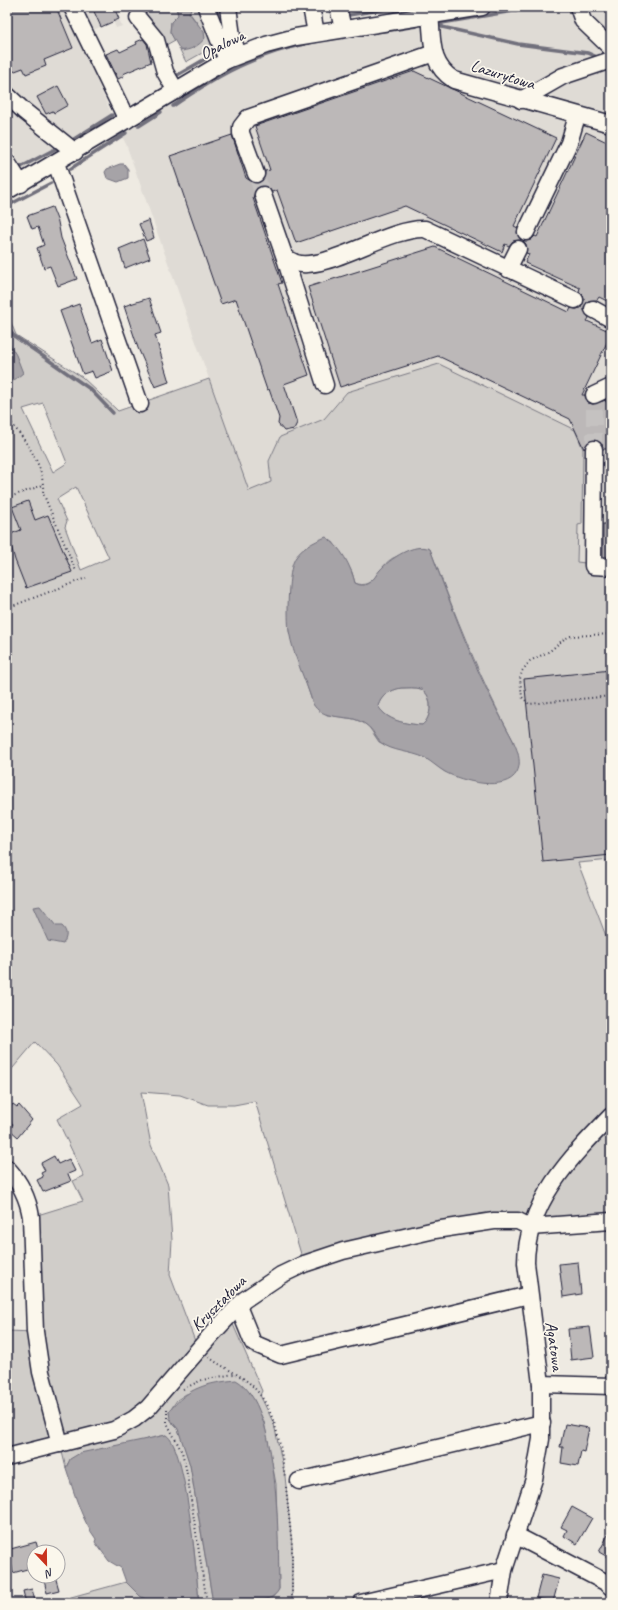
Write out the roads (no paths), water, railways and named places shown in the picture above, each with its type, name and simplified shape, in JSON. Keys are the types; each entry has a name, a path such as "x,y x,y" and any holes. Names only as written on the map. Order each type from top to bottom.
{"street":[{"path":"72,7 127,120"},
{"path":"206,7 232,58"},
{"path":"228,7 232,36 232,58"},
{"path":"311,7 316,33"},
{"path":"338,7 343,29"},
{"name":"Opalowa","path":"7,192 232,58 279,41 316,33 425,13 482,7"},
{"path":"578,7 583,21 611,48"},
{"name":"Lazurytowa","path":"425,13 434,53 440,69 454,80 577,116 611,124"},
{"path":"138,18 156,40 165,72 176,91"},
{"path":"256,174 241,133 241,127 248,118 434,53"},
{"path":"521,100 563,76 611,60"},
{"path":"7,95 24,111 75,152"},
{"path":"526,232 569,143 577,116"},
{"path":"7,162 21,184"},
{"path":"56,163 140,404"},
{"path":"263,195 285,258 325,386"},
{"path":"285,258 297,263 319,262 405,231 425,229 575,300"},
{"path":"508,269 518,249"},
{"path":"593,309 611,319"},
{"path":"594,395 611,387"},
{"path":"594,449 594,566 611,567"},
{"name":"Agatowa","path":"499,1603 504,1570 534,1479 542,1423 541,1384 529,1295 526,1254 530,1227 544,1197 563,1170 578,1151 611,1116"},
{"path":"7,1168 20,1185 29,1205 31,1217 35,1332 41,1372 60,1444"},
{"name":"Kryształowa","path":"7,1457 114,1430 134,1419 148,1408 238,1306 259,1288 304,1264 344,1251 435,1230 494,1221 518,1221 530,1227"},
{"path":"530,1227 611,1221"},
{"path":"238,1306 253,1343 281,1355 529,1295"},
{"path":"541,1384 611,1386"},
{"path":"299,1481 542,1423"},
{"path":"515,1535 607,1583 611,1587"},
{"path":"361,1603 504,1570"}],"waterway":[{"path":"349,15 398,7"},
{"path":"538,7 442,23 442,27 518,44 588,53 597,57"},
{"path":"173,106 228,72 287,48 330,39 417,26"},
{"path":"174,77 219,51"},
{"path":"139,126 161,112"},
{"path":"74,139 112,115"},
{"path":"70,169 126,133"},
{"path":"21,167 57,148"},
{"path":"7,206 51,183"},
{"path":"7,327 14,336 90,389 113,413"}],"tunnel":[{"path":"256,174 263,195"},
{"path":"594,395 594,449"}]}
